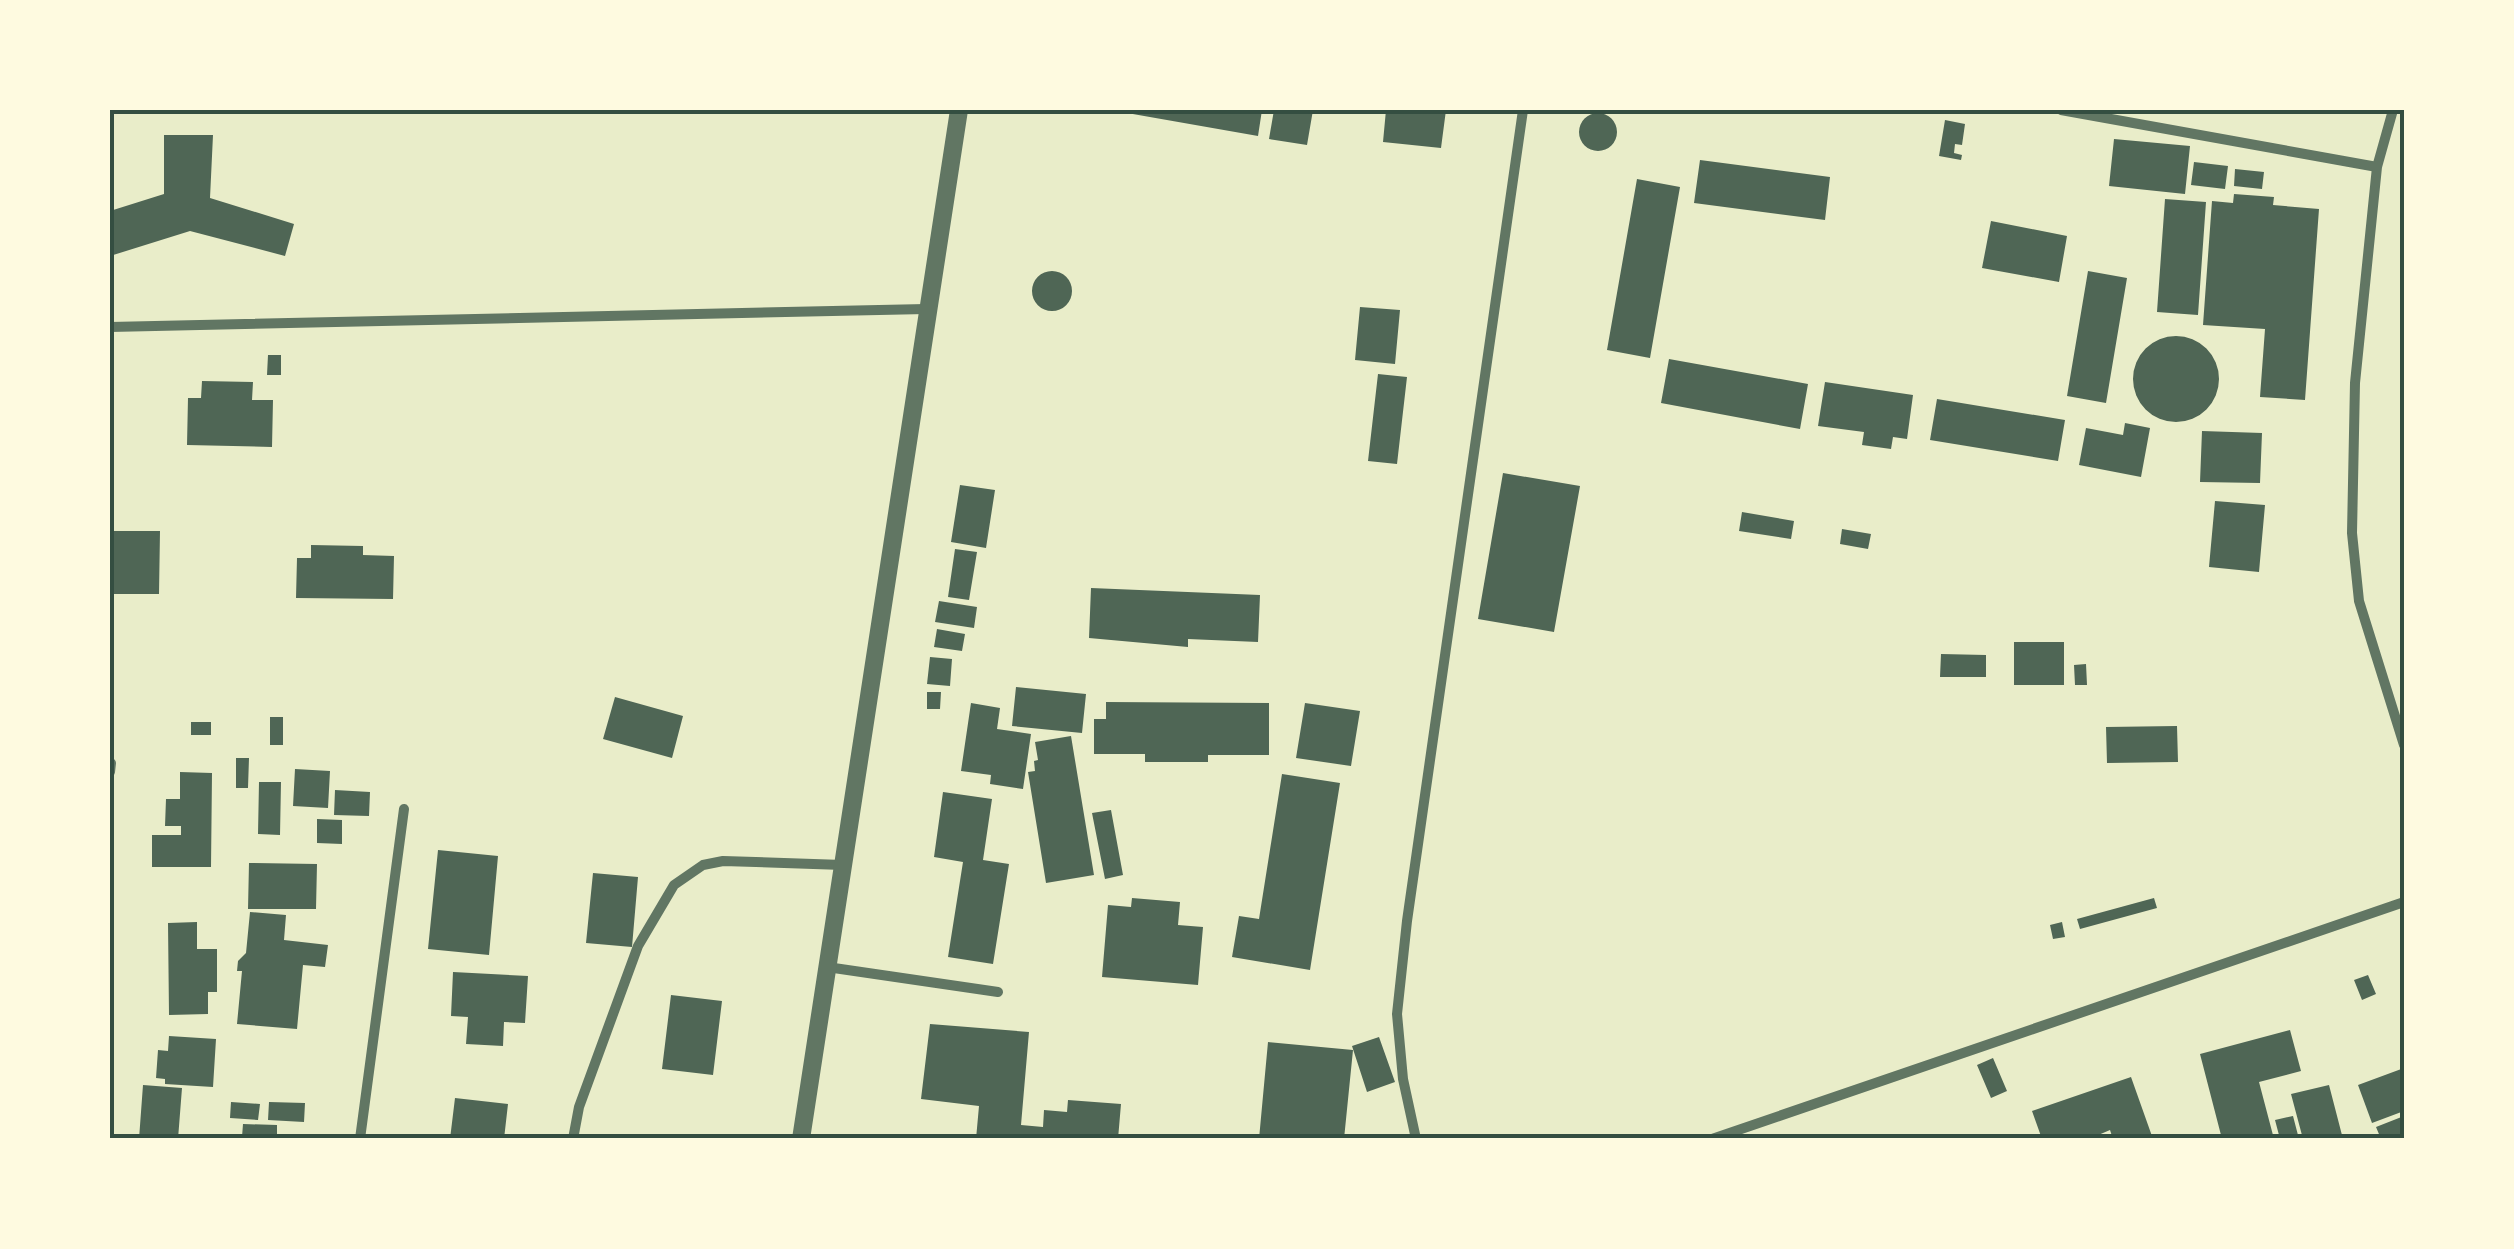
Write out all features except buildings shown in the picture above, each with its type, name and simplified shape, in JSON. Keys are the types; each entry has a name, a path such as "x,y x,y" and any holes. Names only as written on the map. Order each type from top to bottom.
{"street":[{"path":"801,1139 959,110"},
{"path":"1416,1139 1403,1079 1397,1014 1407,920 1523,110"},
{"path":"2061,110 2377,168"},
{"path":"2393,110 2377,168 2355,383 2352,533 2359,601 2404,745"},
{"path":"110,327 926,309"},
{"path":"110,772 111,763"},
{"path":"360,1139 404,808"},
{"path":"573,1139 579,1106 638,946 674,885 703,865 723,861 843,865"},
{"path":"1712,1139 2404,902"},
{"path":"827,967 998,992"}]}
